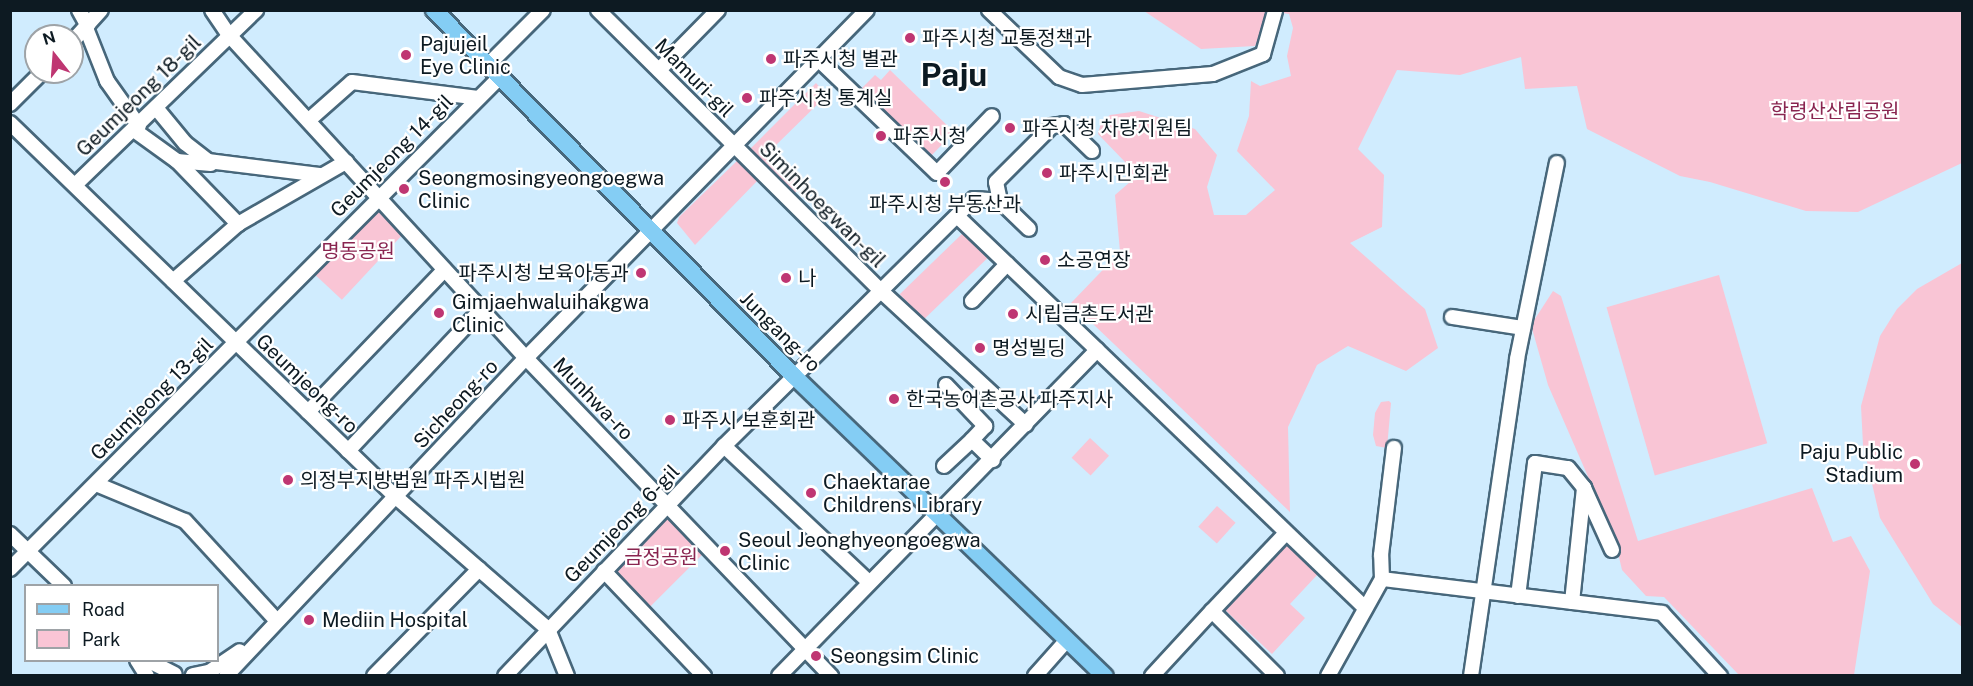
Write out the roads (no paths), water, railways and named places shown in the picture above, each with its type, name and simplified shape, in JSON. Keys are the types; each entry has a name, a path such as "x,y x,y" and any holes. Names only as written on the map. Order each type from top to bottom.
{"main road":[{"name":"Jungang-ro","path":"434,10 795,376 934,513 1105,675"}],"street":[{"path":"79,10 107,81 137,128 177,161 238,224"},
{"path":"84,30 101,10"},
{"name":"Munhwa-ro","path":"212,10 229,34 481,310 831,675"},
{"name":"Geumjeong 18-gil","path":"75,186 157,109 229,34 256,10"},
{"path":"489,64 543,10"},
{"name":"Mamuri-gil","path":"598,10 736,147"},
{"path":"659,70 718,10"},
{"name":"Sicheong-ro","path":"254,641 396,498 526,358 736,147 867,10"},
{"path":"989,10 1059,77 1082,85 1213,74 1263,54 1275,11"},
{"path":"819,60 937,173 992,116"},
{"name":"Geumjeong 14-gil","path":"236,342 501,76"},
{"path":"309,120 352,82 478,98"},
{"path":"10,104 30,84"},
{"path":"157,109 200,156 219,163"},
{"name":"Geumjeong-ro","path":"10,123 396,498 548,629 567,675"},
{"path":"1029,229 1000,201 996,183 1052,126 1064,124 1092,151"},
{"name":"Siminhoegwan-gil","path":"736,147 881,291 1026,425"},
{"path":"177,161 219,163 321,176"},
{"path":"173,281 238,224 346,162"},
{"path":"1471,675 1523,328 1557,164"},
{"name":"Geumjeong 6-gil","path":"506,675 724,446 974,199 1000,201"},
{"path":"957,216 1285,534 1365,608"},
{"path":"972,301 1007,264"},
{"path":"308,412 444,270"},
{"path":"348,451 481,310"},
{"path":"1452,317 1523,328"},
{"name":"Geumjeong 13-gil","path":"10,569 236,342"},
{"path":"779,675 934,513 993,460 1097,350"},
{"path":"944,466 985,426 946,385"},
{"path":"972,440 993,460"},
{"path":"724,446 869,582"},
{"path":"1328,675 1382,579 1394,448"},
{"path":"1518,596 1535,463 1568,468 1584,488 1612,550"},
{"name":"Geumjeong 13-gil","path":"96,484 172,513 185,521 276,620"},
{"path":"1572,602 1584,488"},
{"path":"10,534 63,584"},
{"path":"1152,675 1285,534"},
{"path":"374,675 479,569"},
{"path":"604,571 704,675"},
{"path":"1382,579 1662,613 1720,675"},
{"path":"1212,611 1277,675"},
{"path":"1035,675 1067,640"},
{"path":"150,662 173,675 209,672 254,641"},
{"path":"226,675 254,641"},
{"path":"138,662 147,675"}],"place":[{"name":"파주시청 교통정책과","path":"910,38"},
{"name":"Pajujeil Eye Clinic","path":"406,55"},
{"name":"파주시청 별관","path":"771,59"},
{"name":"파주시청 통계실","path":"747,98"},
{"name":"파주시청 차량지원팀","path":"1010,128"},
{"name":"파주시청","path":"881,136"},
{"name":"파주시민회관","path":"1047,173"},
{"name":"파주시청 부동산과","path":"945,182"},
{"name":"Seongmosingyeongoegwa Clinic","path":"404,189"},
{"name":"소공연장","path":"1045,260"},
{"name":"파주시청 보육아동과","path":"641,273"},
{"name":"나","path":"786,278"},
{"name":"Gimjaehwaluihakgwa Clinic","path":"439,313"},
{"name":"시립금촌도서관","path":"1013,314"},
{"name":"명성빌딩","path":"980,348"},
{"name":"한국농어촌공사 파주지사","path":"894,399"},
{"name":"파주시 보훈회관","path":"670,420"},
{"name":"Paju Public Stadium","path":"1915,464"},
{"name":"의정부지방법원 파주시법원","path":"288,480"},
{"name":"Chaektarae Childrens Library","path":"811,493"},
{"name":"Seoul Jeonghyeongoegwa Clinic","path":"725,551"},
{"name":"Mediin Hospital","path":"309,620"},
{"name":"Seongsim Clinic","path":"816,656"}],"district":[{"name":"Paju","path":"954,75"}],"park label":[{"name":"학령산산림공원","path":"1835,111"},
{"name":"명동공원","path":"358,251"},
{"name":"금정공원","path":"661,557"}]}
